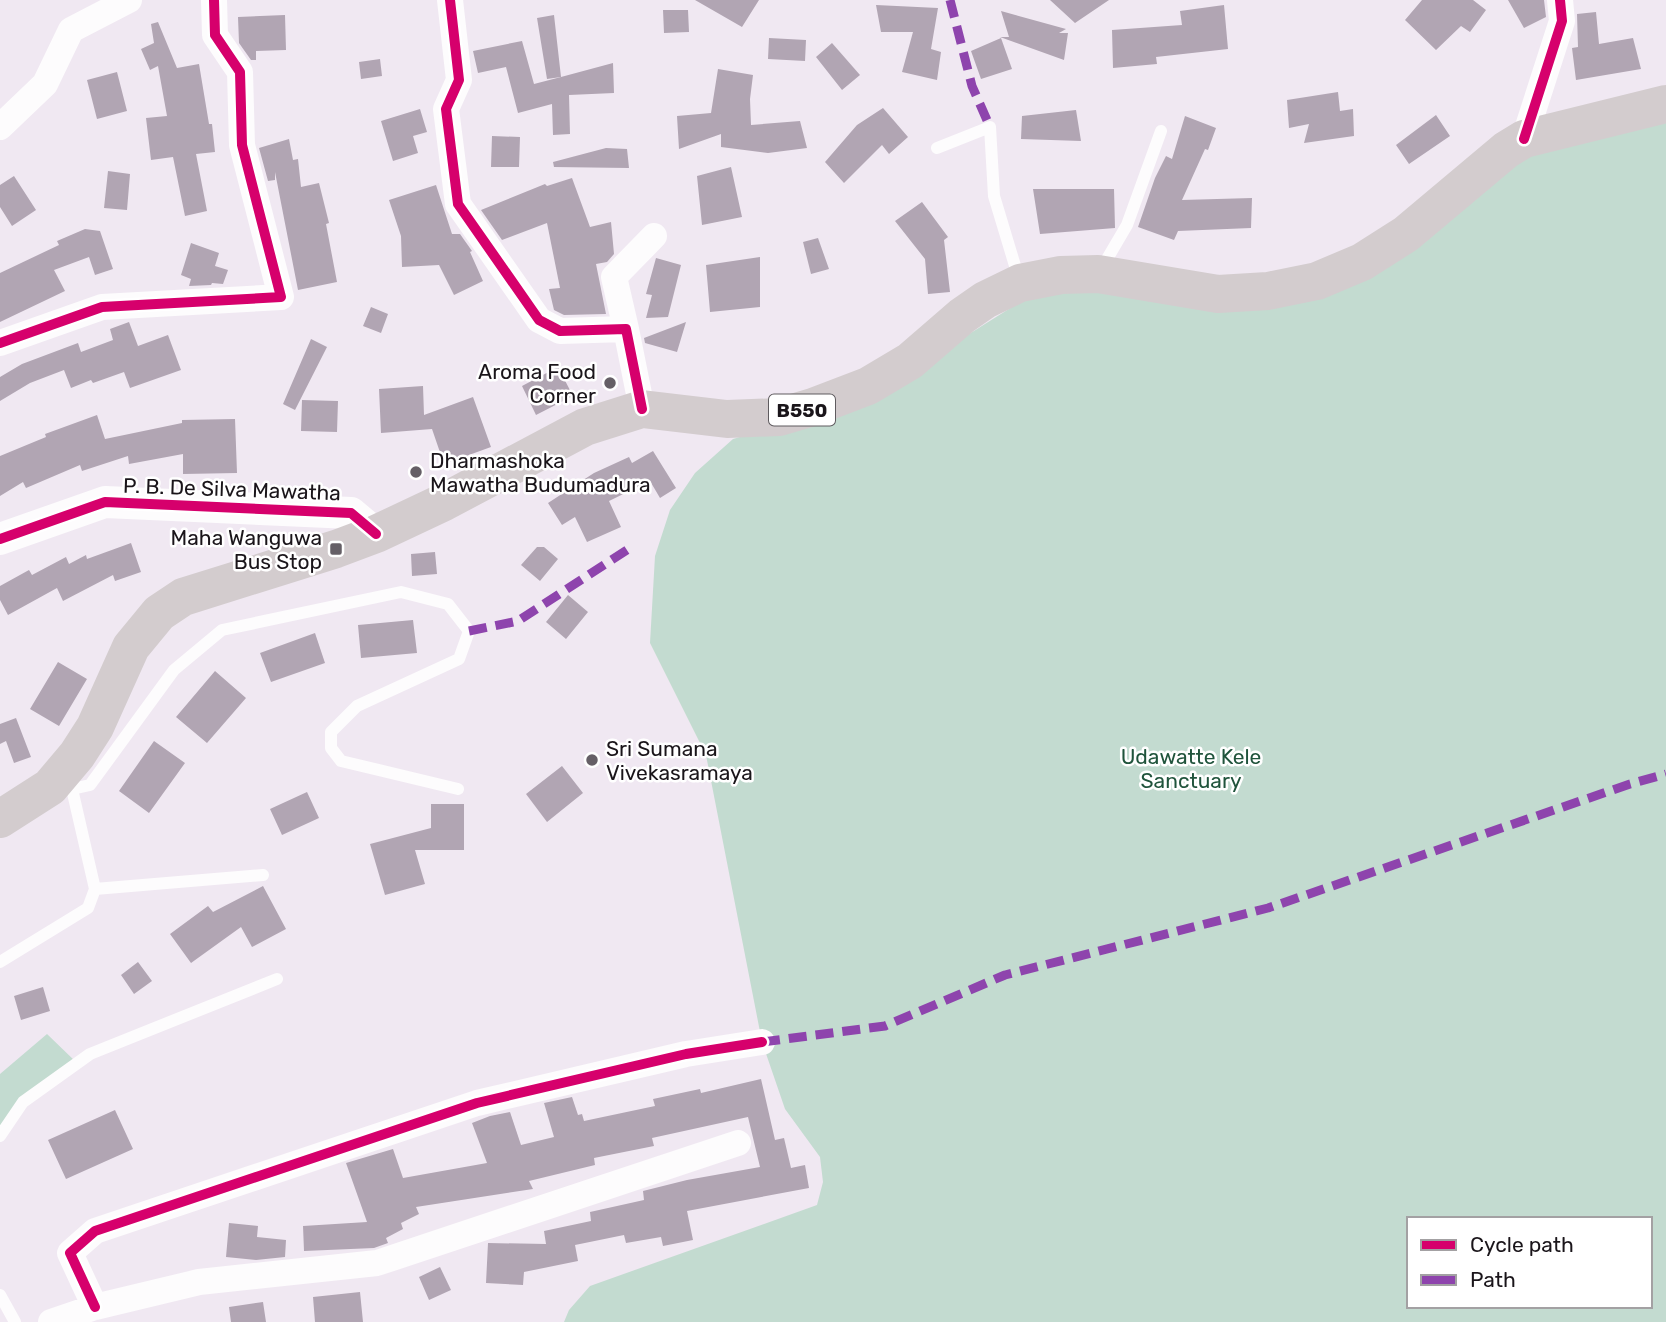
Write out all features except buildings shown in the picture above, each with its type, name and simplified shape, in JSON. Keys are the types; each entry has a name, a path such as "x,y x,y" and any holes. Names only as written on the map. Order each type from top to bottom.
{"main road":[{"name":"B550","path":"0,819 61,788 94,727 131,648 159,613 183,597 376,534 444,502 584,427 642,409 727,419 779,417 813,407 868,386 936,340 977,305 1020,283 1061,275 1098,274 1219,294 1268,291 1317,281 1362,262 1406,234 1506,150 1524,139 1666,104"}],"street":[{"path":"0,128 45,84 71,30 129,0"},
{"path":"0,343 102,307 281,297 242,145 240,72 215,35 214,0"},
{"path":"450,0 459,80 446,109 458,204 539,320 560,331 626,329"},
{"path":"1524,139 1562,21 1560,0"},
{"path":"642,409 614,277 654,236"},
{"name":"P. B. De Silva Mawatha","path":"0,539 105,502 351,513 376,534"},
{"path":"95,1307 70,1253 95,1231 477,1103 686,1054 762,1042"},
{"path":"51,1322 95,1307 199,1282 377,1263 738,1143"}],"lane":[{"path":"937,148 990,127 994,196 1020,283"},
{"path":"1098,274 1127,225 1161,131"},
{"path":"0,962 88,908 95,889 61,788 90,785 174,670 222,631 401,592 448,604 469,631 459,659 357,706 331,732 331,748 341,761 458,789"},
{"path":"95,889 263,875"},
{"path":"0,1136 23,1102 90,1054 277,979"},
{"path":"0,1295 15,1322"}],"green space":[{"name":"Udawatte Kele Sanctuary","path":"1666,119 1666,1322 564,1322 569,1310 590,1286 817,1205 823,1182 820,1157 785,1109 762,1042 706,755 650,643 655,556 670,510 695,473 733,439 785,424 899,378 1023,300 1056,288 1268,291 1566,134"},
{"path":"47,1034 76,1062 23,1102 0,1136 0,1074"}],"marked path":[{"path":"950,0 972,86 990,127"},
{"path":"469,631 518,621 630,548"},
{"path":"762,1042 885,1026 1005,975 1268,908 1666,774"}],"cycle path":[{"path":"0,343 102,307 281,297 242,145 240,72 215,35 214,0"},
{"path":"450,0 459,80 446,109 458,204 539,320 560,331 626,329 642,409"},
{"path":"1524,139 1562,21 1560,0"},
{"path":"0,539 105,502 351,513 376,534"},
{"path":"95,1307 70,1253 95,1231 477,1103 686,1054 762,1042"}],"place":[{"name":"Aroma Food Corner","path":"610,383"},
{"name":"Dharmashoka Mawatha Budumadura","path":"416,472"},
{"name":"Maha Wanguwa Bus Stop","path":"336,549"},
{"name":"Sri Sumana Vivekasramaya","path":"592,760"}]}
